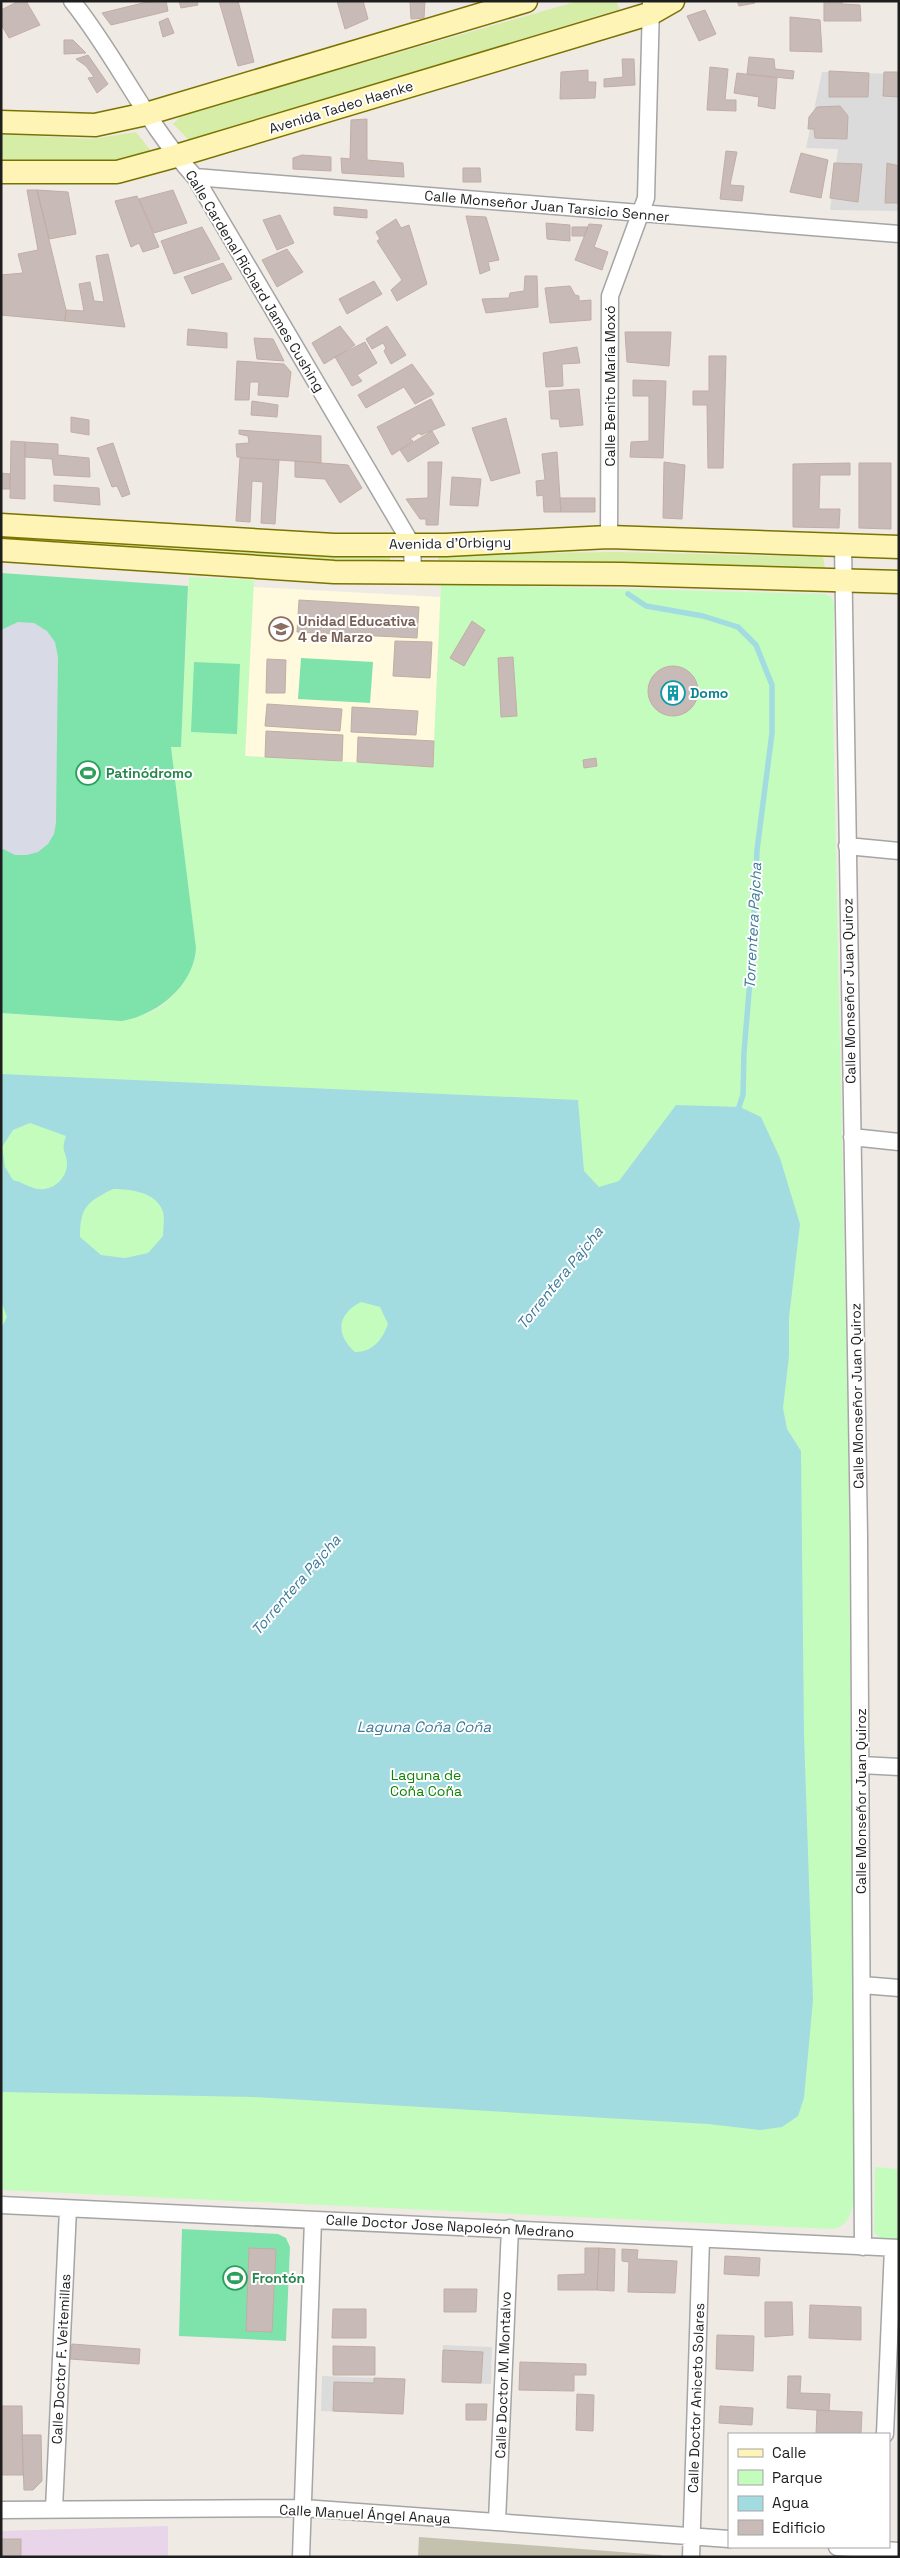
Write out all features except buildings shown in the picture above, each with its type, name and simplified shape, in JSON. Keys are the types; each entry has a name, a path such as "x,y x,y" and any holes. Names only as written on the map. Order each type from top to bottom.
{"main road":[{"path":"1,122 95,125 146,114 526,1"},
{"name":"Avenida Tadeo Haenke","path":"1,172 117,172 176,156 673,1"},
{"name":"Avenida d'Orbigny","path":"1,525 334,546 609,537 899,547"},
{"name":"Avenida d'Orbigny","path":"1,550 334,572 622,574 899,582"}],"street":[{"name":"Calle Cardenal Richard James Cushing","path":"72,1 146,114 176,156 195,177 412,544"},
{"name":"Calle Benito María Moxó","path":"609,537 610,296 642,214 646,198 652,7"},
{"name":"Calle Monseñor Juan Tarsicio Senner","path":"195,177 899,234"},
{"path":"412,544 412,572"},
{"name":"Calle Monseñor Juan Quiroz","path":"843,545 842,581 852,1137 860,1765 863,2247"},
{"path":"847,846 899,852"},
{"path":"852,1137 899,1142"},
{"path":"860,1765 899,1767"},
{"path":"862,1985 899,1988"},
{"name":"Calle Doctor Jose Napoleón Medrano","path":"1,2205 896,2248"},
{"name":"Calle Doctor F. Veitemillas","path":"54,2509 68,2209"},
{"path":"302,2557 313,2220"},
{"name":"Calle Doctor M. Montalvo","path":"497,2521 510,2228"},
{"name":"Calle Doctor Aniceto Solares","path":"691,2557 701,2239"},
{"path":"885,2433 896,2248"},
{"name":"Calle Manuel Ángel Anaya","path":"1,2510 303,2508 728,2539"},
{"path":"880,2548 899,2551"}],"shaded area":[{"path":"822,72 899,74 899,211 830,210 838,149 806,148"},
{"path":"253,587 441,597 433,767 245,756"},
{"path":"18,622 34,623 47,631 55,642 58,657 56,823 54,834 48,844 38,852 27,855 15,855 1,848 1,630"},
{"path":"443,2345 492,2347 491,2384 442,2382"},
{"path":"322,2376 405,2379 403,2414 321,2411"},
{"path":"168,2526 168,2557 1,2557 1,2531"},
{"path":"419,2537 661,2555 664,2557 418,2557"}],"green space":[{"path":"578,1 616,1 620,9 189,140 173,124 182,115"},
{"path":"136,132 151,151 95,165 1,161 1,134 92,139"},
{"path":"1,534 339,557 390,555 390,561 340,562 1,539"},
{"path":"618,552 823,557 825,569 438,560 439,554"},
{"name":"Patinódromo","path":"1,573 188,586 181,747 171,747 196,948 194,962 181,986 160,1006 134,1018 121,1021 1,1013"},
{"name":"Laguna Coña Coña","path":"189,577 254,580 245,756 433,767 441,584 824,594 831,597 834,603 833,709 848,1431 855,2194 850,2216 840,2227 834,2229 1,2190 1,1013 107,1020 136,1017 149,1013 173,995 193,965 196,948 171,747 181,746"},
{"path":"301,658 373,662 370,703 298,699"},
{"path":"194,662 240,664 237,734 191,732"},
{"path":"875,2167 899,2169 899,2239 881,2238 874,2233"},
{"name":"Frontón","path":"182,2229 278,2234 286,2238 290,2247 286,2341 179,2336"}],"water":[{"name":"Laguna Coña Coña","path":"1,1074 578,1100 584,1171 599,1187 619,1181 676,1105 740,1107 761,1117 780,1158 800,1224 789,1318 789,1356 783,1408 787,1429 801,1451 804,1734 813,2000 804,2098 798,2116 782,2127 760,2130 708,2124 252,2097 1,2092 1,1328 7,1317 1,1301","holes":["30,1123 66,1136 64,1147 67,1168 63,1178 50,1188 36,1188 13,1180 5,1167 2,1147 13,1130","113,1189 135,1191 149,1196 160,1205 163,1212 163,1236 148,1253 125,1258 101,1255 80,1237 80,1227 84,1212 91,1202","361,1302 380,1307 388,1324 380,1340 367,1350 355,1352 344,1338 342,1331 343,1318 353,1307"]}],"waterway":[{"name":"Torrentera Pajcha","path":"628,594 646,606 703,616 738,627 756,645 772,685 772,733 757,850 743,1095 737,1113"}],"place":[{"name":"Unidad Educativa 4 de Marzo","path":"281,629"},
{"name":"Domo","path":"673,693"},
{"name":"Patinódromo","path":"88,773"},
{"name":"Frontón","path":"235,2278"}],"park label":[{"name":"Laguna de Coña Coña","path":"426,1784"}]}
